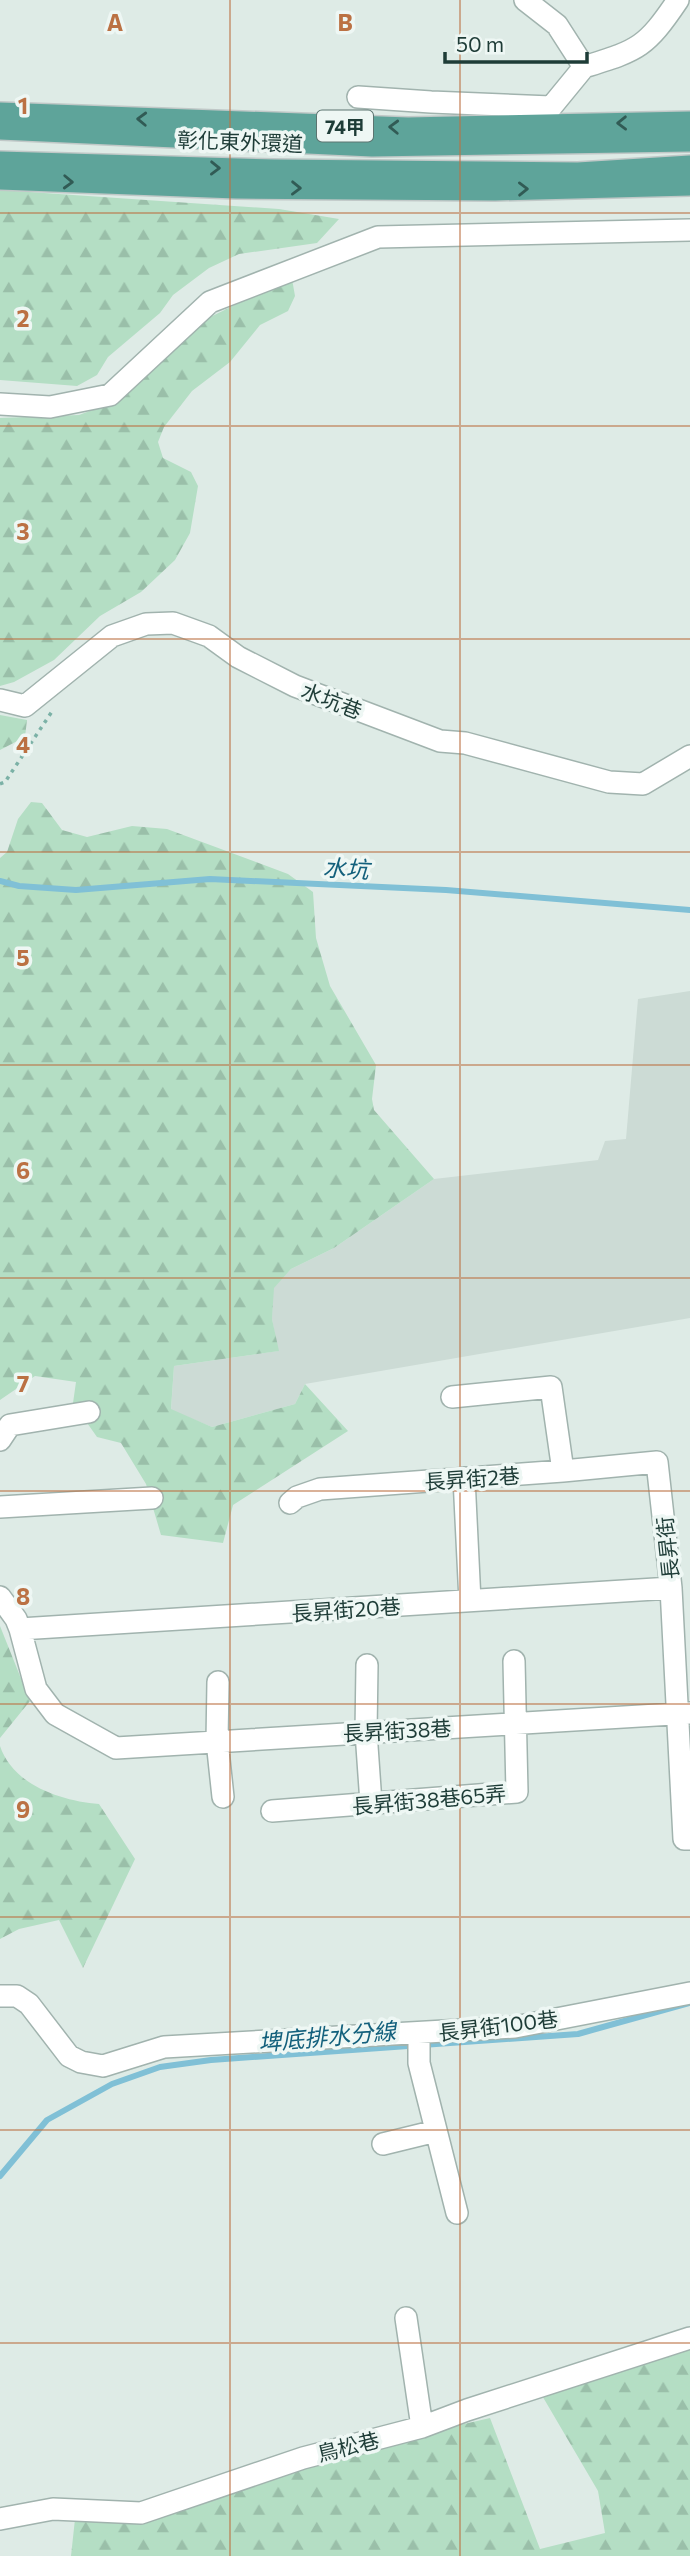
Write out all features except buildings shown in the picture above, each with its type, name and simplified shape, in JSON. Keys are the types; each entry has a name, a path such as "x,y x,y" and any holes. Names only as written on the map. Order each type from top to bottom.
{"main road":[{"name":"74甲","path":"0,113 408,128 690,122"},
{"name":"彰化東外環道","path":"0,129 372,146 690,141"},
{"name":"彰化東外環道","path":"0,162 274,170 578,173 690,166"},
{"path":"0,179 236,188 495,190 690,185"}],"lane":[{"path":"524,0 556,25 584,67"},
{"path":"536,125 584,67 631,52 644,43 658,30 678,0"},
{"path":"358,97 551,107"},
{"path":"0,404 50,407 110,395 210,302 379,237 690,230"},
{"name":"水坑巷","path":"0,701 25,706 112,636 146,624 173,622 209,636 238,657 295,687 440,741 465,743 609,782 643,784 690,756"},
{"path":"452,1397 551,1387 563,1471"},
{"path":"0,1440 10,1425 89,1412"},
{"name":"長昇街2巷","path":"290,1503 297,1497 320,1489 657,1462"},
{"name":"長昇街","path":"657,1462 684,1713 684,1839 690,1839"},
{"path":"464,1478 470,1601"},
{"path":"0,1507 152,1498"},
{"name":"長昇街20巷","path":"20,1629 671,1588"},
{"path":"0,1597 20,1629"},
{"name":"長昇街38巷","path":"20,1629 36,1689 55,1714 116,1748 684,1713"},
{"path":"514,1661 514,1723"},
{"path":"367,1665 366,1732 371,1803"},
{"path":"218,1682 217,1741 223,1797"},
{"name":"長昇街38巷65弄","path":"272,1811 517,1792 514,1723"},
{"name":"長昇街100巷","path":"0,1996 17,1996 29,2004 69,2056 81,2062 103,2066 164,2047 515,2027 690,1993"},
{"path":"419,2034 419,2063 457,2213"},
{"path":"383,2144 436,2130"},
{"path":"406,2318 422,2427"},
{"name":"鳥松巷","path":"0,2519 52,2509 141,2513 303,2458 422,2427 690,2338"}],"path":[{"path":"0,784 5,782 55,707"}],"shaded area":[{"path":"690,991 690,1318 305,1384 295,1404 212,1427 171,1410 174,1366 278,1351 272,1319 273,1288 291,1269 334,1248 434,1179 598,1160 605,1141 626,1139 638,999"}],"green space":[{"path":"0,190 279,209 339,219 317,243 239,254 209,268 173,295 160,313 108,357 97,375 77,386 0,380"},
{"path":"292,279 295,296 288,311 260,325 230,362 192,391 164,427 158,442 163,458 191,472 198,486 190,533 175,560 141,592 100,616 54,660 14,682 0,686 0,418 79,415 95,409 190,327 249,298 275,280"},
{"path":"0,715 27,720 25,737 0,750"},
{"path":"31,802 42,803 62,830 87,837 132,826 167,829 288,874 313,892 316,938 330,986 376,1065 372,1099 374,1110 434,1179 334,1248 291,1269 274,1288 272,1319 279,1351 174,1366 171,1409 212,1427 295,1404 305,1384 348,1431 233,1505 223,1543 161,1535 146,1484 121,1443 97,1437 73,1403 76,1382 35,1376 0,1400 0,858 7,852 18,819"},
{"path":"0,1626 30,1701 0,1738"},
{"path":"0,1746 6,1760 27,1781 54,1795 99,1804 135,1859 83,1968 59,1920 19,1929 0,1939"},
{"path":"690,2341 690,2556 71,2556 75,2519 162,2515 239,2476 490,2418 540,2549 605,2533 598,2491 537,2387"}],"waterway":[{"name":"水坑","path":"0,881 19,886 76,890 210,879 446,890 690,910"},
{"name":"埤底排水分線","path":"0,2176 47,2120 112,2084 160,2067 211,2060 578,2034 689,2003"}]}
